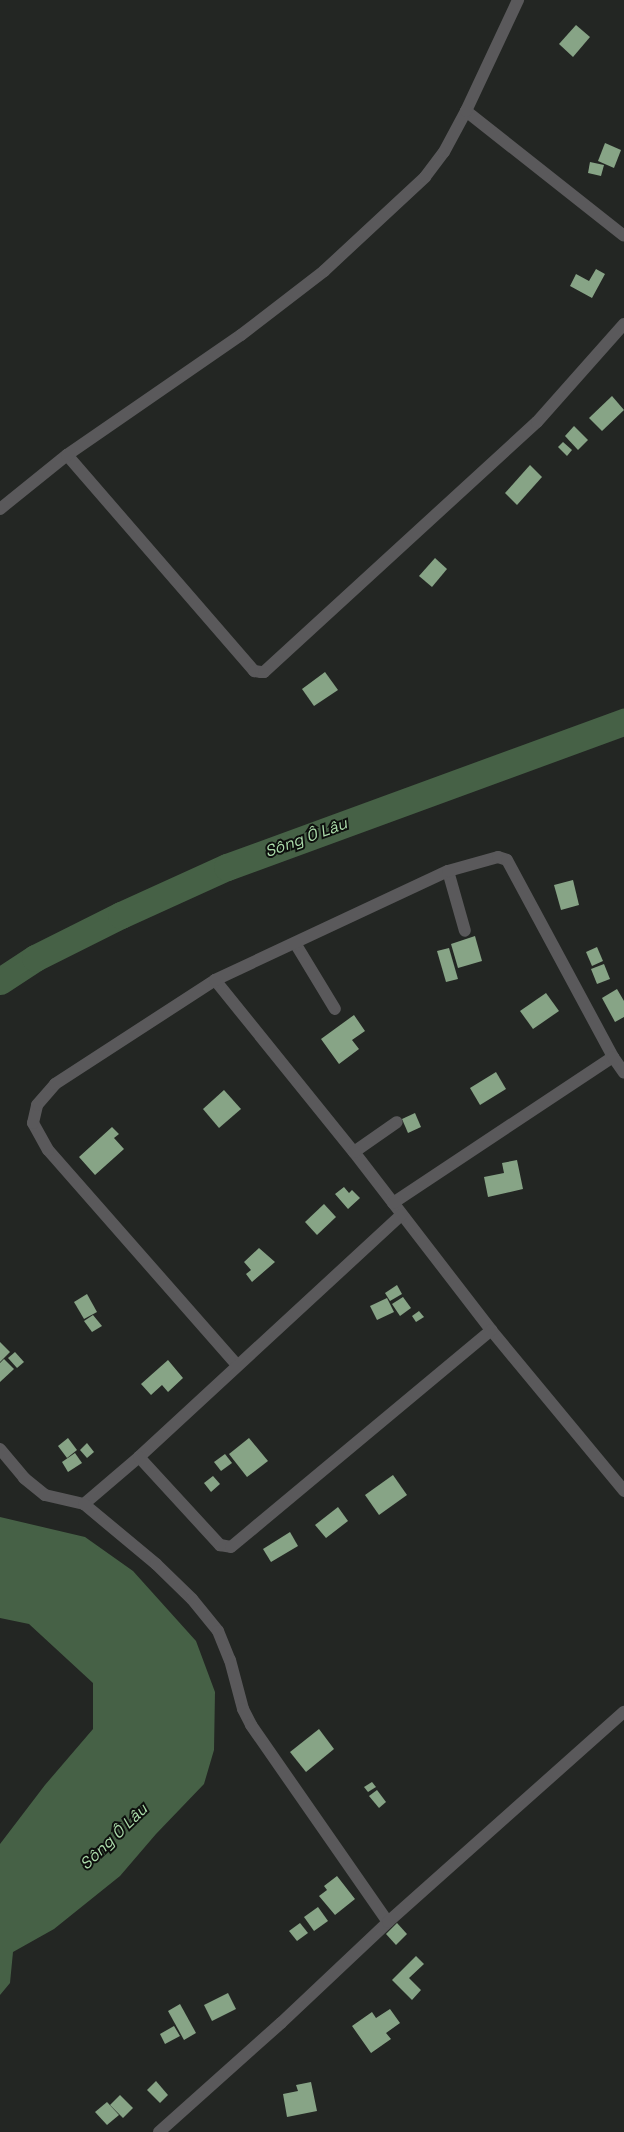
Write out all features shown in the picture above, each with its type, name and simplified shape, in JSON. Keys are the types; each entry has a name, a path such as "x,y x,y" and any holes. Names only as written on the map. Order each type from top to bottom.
{"street":[{"path":"0,510 67,455 241,335 324,271 425,177 444,152 466,111 518,0"},
{"path":"466,111 624,236"},
{"path":"67,455 254,671 264,672 538,422 624,324"},
{"path":"237,1366 48,1150 33,1123 37,1105 55,1084 215,980 448,870 498,857 507,860 613,1057 624,1074"},
{"path":"448,870 465,931"},
{"path":"295,943 335,1009"},
{"path":"215,980 354,1152 491,1330 624,1491"},
{"path":"393,1203 613,1057"},
{"path":"354,1152 397,1122"},
{"path":"84,1504 139,1457 401,1215"},
{"path":"139,1457 220,1545 231,1546 491,1330"},
{"path":"0,1449 24,1478 45,1495 84,1504 156,1564 192,1599 218,1631 230,1660 243,1709 251,1725 388,1922"},
{"path":"158,2132 281,2023 388,1922 624,1712"}],"water":[{"path":"0,1517 85,1537 133,1571 196,1641 215,1692 214,1750 204,1784 156,1834 120,1876 54,1929 13,1952 10,1983 0,1995 0,1844 45,1785 93,1729 93,1683 29,1624 0,1618"}],"building":[{"path":"576,25 590,37 573,57 559,44"},
{"path":"605,143 621,150 614,168 598,161"},
{"path":"590,162 604,165 601,176 588,173"},
{"path":"596,269 605,274 592,298 570,286 576,274 589,281"},
{"path":"612,396 624,410 602,431 589,418"},
{"path":"574,426 588,440 578,450 565,436"},
{"path":"563,442 572,450 567,456 558,447"},
{"path":"530,465 542,477 517,505 505,493"},
{"path":"435,558 447,569 432,587 419,576"},
{"path":"325,672 338,690 314,706 302,689"},
{"path":"573,880 579,905 561,910 554,885"},
{"path":"475,936 482,961 458,968 451,944"},
{"path":"597,947 603,961 592,966 586,952"},
{"path":"449,948 458,979 446,982 437,951"},
{"path":"604,964 610,979 597,984 591,969"},
{"path":"617,989 624,1001 624,1017 615,1022 602,998"},
{"path":"546,993 559,1011 533,1029 520,1011"},
{"path":"354,1015 365,1031 352,1040 359,1049 339,1064 321,1039"},
{"path":"496,1072 506,1089 480,1105 470,1088"},
{"path":"224,1090 241,1109 219,1128 203,1109"},
{"path":"415,1113 421,1127 408,1133 402,1119"},
{"path":"112,1127 119,1134 114,1138 124,1149 95,1175 79,1157"},
{"path":"517,1160 523,1189 488,1197 484,1177 504,1173 502,1163"},
{"path":"344,1187 349,1193 352,1190 360,1198 348,1209 335,1194"},
{"path":"324,1204 336,1217 317,1235 305,1222"},
{"path":"259,1248 275,1262 252,1282 246,1274 251,1270 244,1262"},
{"path":"397,1285 402,1294 390,1301 385,1293"},
{"path":"87,1294 97,1312 84,1319 74,1302"},
{"path":"403,1297 411,1308 400,1316 392,1304"},
{"path":"387,1298 394,1312 377,1320 370,1306"},
{"path":"419,1311 424,1317 416,1322 412,1316"},
{"path":"93,1315 102,1326 92,1332 84,1321"},
{"path":"0,1342 10,1352 0,1362"},
{"path":"15,1352 24,1362 17,1368 8,1358"},
{"path":"4,1359 14,1369 0,1382 0,1363"},
{"path":"168,1360 183,1378 168,1392 162,1385 151,1395 141,1384"},
{"path":"68,1438 77,1450 67,1458 58,1446"},
{"path":"249,1438 268,1461 247,1477 229,1454"},
{"path":"87,1443 94,1452 87,1458 80,1450"},
{"path":"75,1453 82,1463 68,1472 62,1462"},
{"path":"225,1454 232,1463 221,1471 214,1462"},
{"path":"393,1475 407,1495 379,1515 365,1495"},
{"path":"213,1476 220,1484 211,1492 204,1483"},
{"path":"338,1507 348,1521 326,1538 315,1525"},
{"path":"290,1532 298,1546 271,1562 263,1549"},
{"path":"319,1729 334,1749 306,1772 290,1752"},
{"path":"372,1782 376,1787 368,1792 364,1787"},
{"path":"377,1790 386,1802 379,1808 369,1796"},
{"path":"337,1876 355,1899 335,1915 319,1896 327,1890 324,1886"},
{"path":"318,1907 328,1921 314,1931 304,1917"},
{"path":"300,1923 308,1933 297,1941 289,1931"},
{"path":"397,1923 407,1934 396,1945 386,1934"},
{"path":"416,1956 424,1964 409,1978 421,1990 412,2000 392,1980"},
{"path":"228,1993 236,2009 212,2021 204,2005"},
{"path":"180,2004 196,2033 184,2040 168,2011"},
{"path":"390,2009 400,2023 386,2033 391,2039 371,2053 352,2026 372,2012 376,2018"},
{"path":"174,2026 180,2036 165,2044 160,2034"},
{"path":"156,2081 168,2095 160,2103 147,2090"},
{"path":"311,2082 317,2111 287,2117 283,2094 298,2091 296,2085"},
{"path":"120,2095 133,2108 123,2118 110,2105"},
{"path":"107,2102 119,2115 107,2125 95,2112"}],"waterway":[{"name":"Sông Ô Lâu","path":"0,981 35,958 121,915 227,867 624,722"}]}
